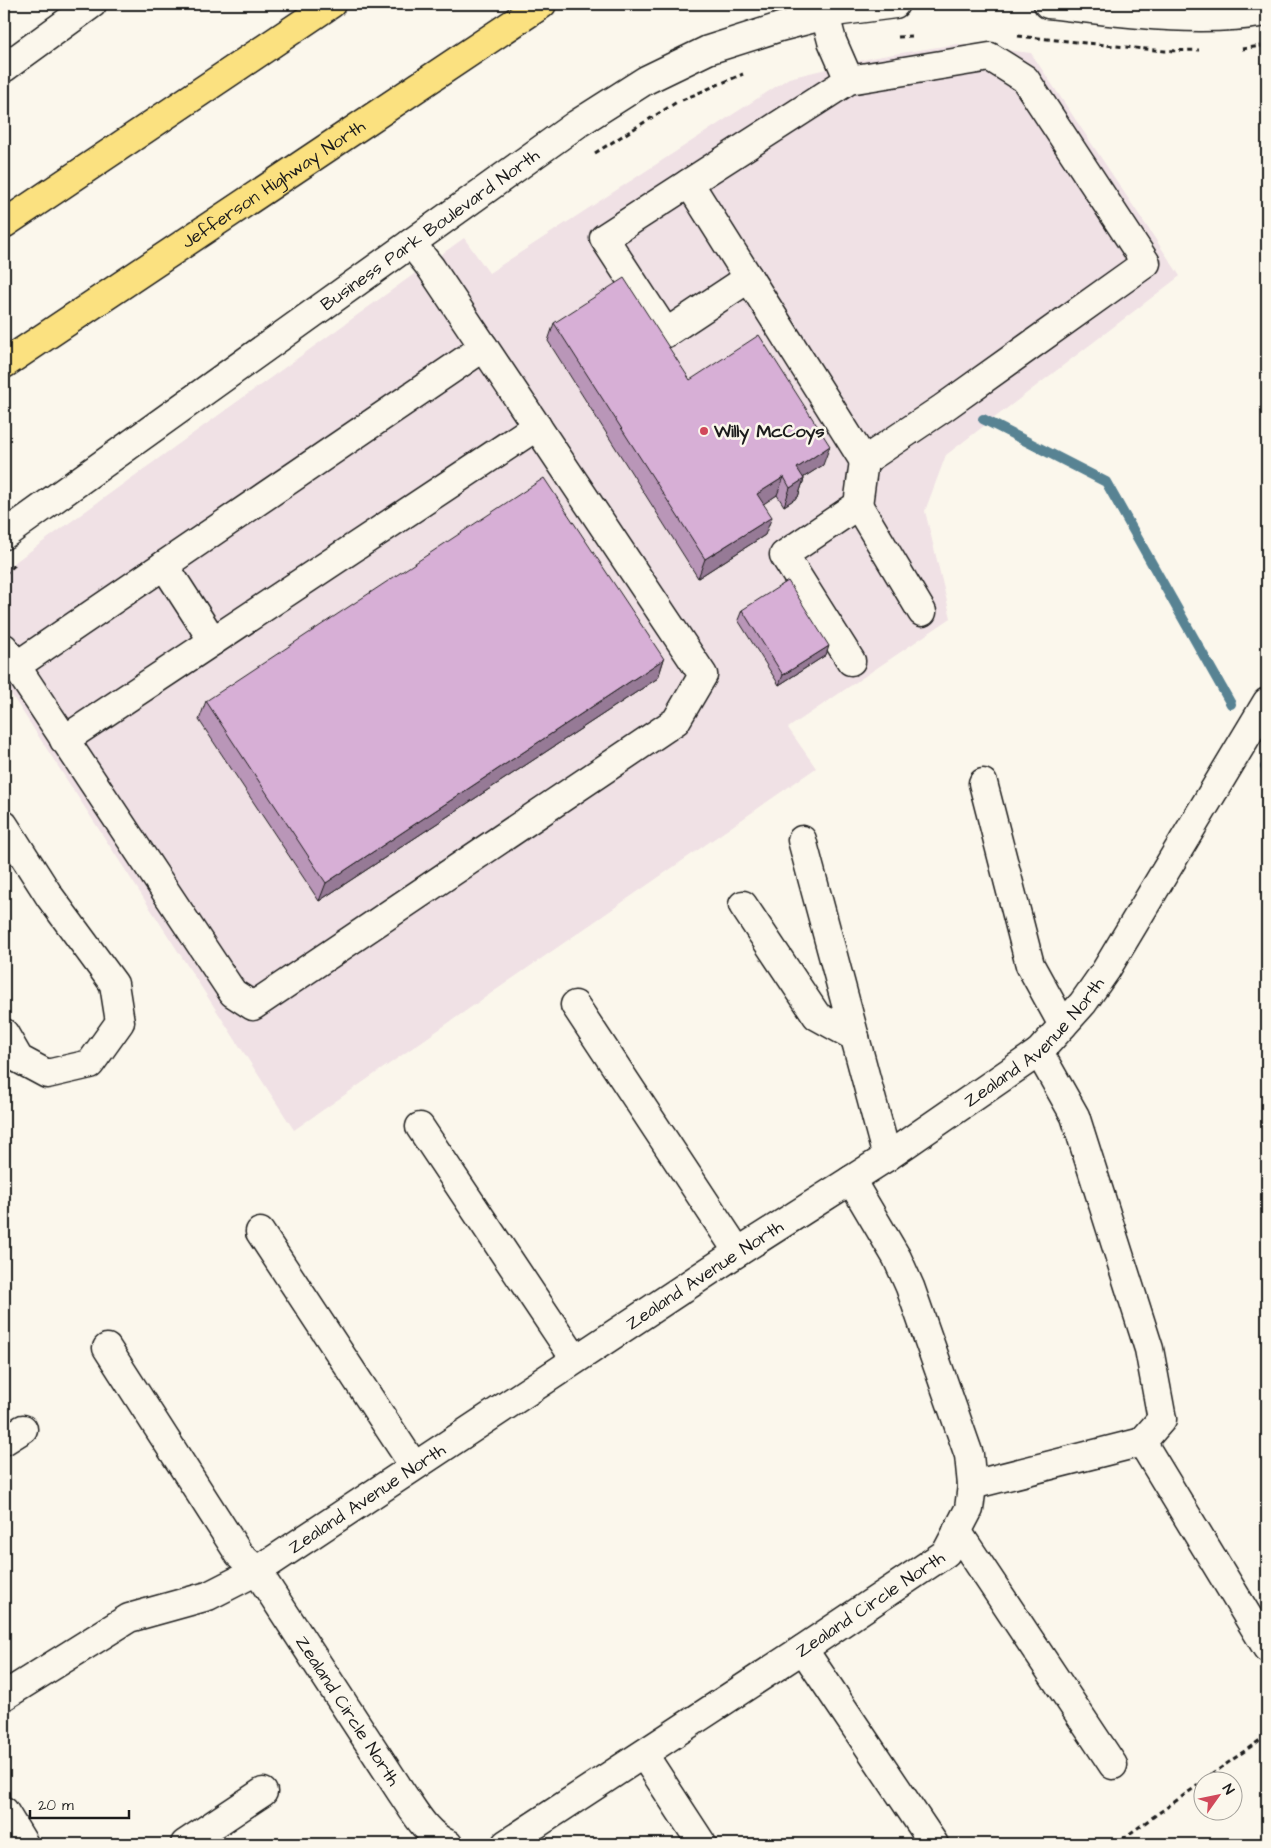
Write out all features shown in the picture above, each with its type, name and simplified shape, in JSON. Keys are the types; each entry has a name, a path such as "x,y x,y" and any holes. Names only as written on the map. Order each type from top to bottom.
{"highway":[{"path":"4,224 331,4"},
{"name":"Jefferson Highway North","path":"4,364 542,4"}],"street":[{"path":"4,68 92,4"},
{"name":"Business Park Boulevard North","path":"4,536 577,124 646,80 708,50 780,27 842,11 895,4"},
{"path":"1048,4 1132,14 1187,17 1242,16 1267,12"},
{"path":"825,15 832,41 849,80"},
{"path":"749,278 666,333 604,238 849,80 990,57 1025,79 1146,263 943,408 864,461"},
{"path":"689,183 864,461 858,505 922,612"},
{"path":"411,243 431,268 484,347 537,426 703,675 676,721 254,1006 233,993 10,657 164,565 484,347"},
{"path":"64,740 537,426"},
{"path":"851,661 784,555 858,505"},
{"path":"164,565 213,641"},
{"name":"Zealand Avenue North","path":"4,1696 129,1618 208,1596 257,1571 575,1359 887,1157 1038,1052 1082,1003 1106,970 1267,702"},
{"path":"984,783 1030,965 1063,1025"},
{"path":"4,825 50,897 114,984 120,1022 90,1064 48,1074 19,1059 4,1033"},
{"path":"802,840 887,1157"},
{"path":"743,904 817,1016 855,1036"},
{"path":"576,1005 738,1252"},
{"path":"972,1485 1142,1442 1162,1419 1149,1350 1075,1116 1038,1052"},
{"path":"420,1127 575,1359"},
{"name":"Zealand Circle North","path":"506,1844 803,1650 946,1553 969,1509 972,1485 969,1455 910,1287 898,1258 851,1180"},
{"path":"260,1232 414,1466"},
{"name":"Zealand Circle North","path":"107,1348 239,1554 257,1571 424,1825 441,1841 448,1844"},
{"path":"1142,1442 1267,1648"},
{"path":"957,1532 1113,1766"},
{"path":"803,1650 934,1844"},
{"path":"644,1754 702,1844"},
{"path":"186,1844 264,1792"},
{"path":"4,1811 24,1844"}],"path":[{"path":"1219,1770 1267,1734"},
{"path":"1115,1844 1194,1788"}],"shaded area":[{"path":"957,44 1031,53 1180,276 946,455 925,511 951,618 788,728 816,768 294,1130 4,683 4,570 464,238 489,273 789,78 876,57"}],"building":[{"name":"Willy McCoys","path":"624,278 690,380 759,335 830,446 797,468 804,479 790,488 784,477 757,494 772,517 705,559 554,323"},
{"path":"544,478 664,659 326,883 206,701"},
{"path":"788,581 829,646 783,675 742,610"}],"waterway":[{"path":"983,419 1106,482 1231,704"},
{"path":"1265,767 1267,772"}],"place":[{"name":"Willy McCoys","path":"704,431"}]}
